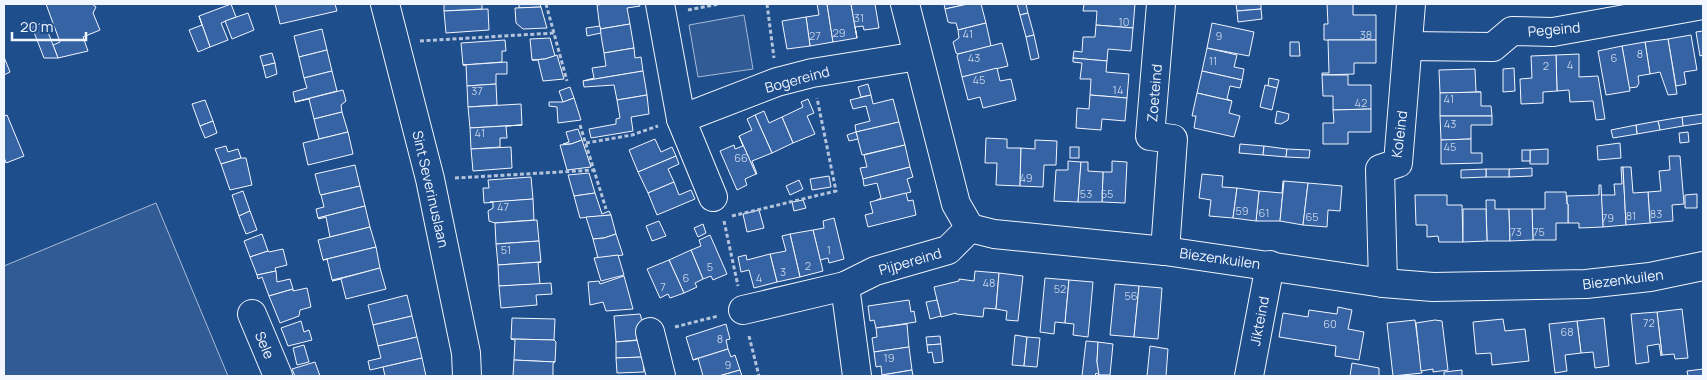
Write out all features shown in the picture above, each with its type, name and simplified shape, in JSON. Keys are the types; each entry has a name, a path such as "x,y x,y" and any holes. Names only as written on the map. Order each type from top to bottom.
{"street":[{"name":"Sint Severinuslaan","path":"385,4 430,179 466,353 467,376"},
{"path":"905,4 956,204 970,228"},
{"name":"Zoeteind","path":"1161,4 1150,136 1173,139 1165,251"},
{"name":"Koleind","path":"1383,283 1380,169 1398,163 1411,4"},
{"name":"Pegeind","path":"1408,46 1493,47 1512,31 1553,32 1703,5"},
{"path":"661,9 681,119 718,207"},
{"name":"Bogereind","path":"681,119 777,82 812,73 918,56"},
{"name":"Biezenkuilen","path":"970,228 994,234 1165,251 1383,283 1433,287 1586,284 1650,277 1703,266"},
{"name":"Pijpereind","path":"743,310 845,286 875,271 948,250 970,228"},
{"name":"Jikteind","path":"1249,376 1270,265"},
{"path":"845,286 857,376"},
{"name":"Sele","path":"252,314 278,376"},
{"path":"650,332 661,376"}],"path":[{"path":"546,4 567,81"},
{"path":"661,9 720,4"},
{"path":"767,4 777,82"},
{"path":"395,42 554,33"},
{"path":"718,207 836,190 812,73"},
{"path":"586,143 632,134 681,119"},
{"path":"580,125 606,209"},
{"path":"430,179 594,170"},
{"path":"650,332 743,310"}],"shaded area":[{"path":"744,15 753,69 698,77 689,25"},
{"path":"156,203 228,376 4,376 4,266"}],"building":[{"path":"46,4 92,4 96,7 93,13 100,30 83,37 88,51 58,58 53,45 60,42"},
{"path":"231,4 236,17 221,23 228,40 210,47 199,16"},
{"path":"275,4 335,4 337,11 280,24"},
{"path":"444,4 482,4 482,9 444,11"},
{"path":"519,4 540,4 541,7 519,8"},
{"path":"639,4 640,6 627,8 630,24 600,29 597,5"},
{"path":"817,4 827,4 833,42 810,46 806,17 819,15"},
{"path":"827,4 851,4 857,38 833,42"},
{"path":"851,4 875,4 879,28 864,30 863,26 855,27"},
{"path":"944,4 968,4 945,9"},
{"path":"968,4 981,4 986,23 958,30 956,23 948,22 945,9"},
{"path":"1017,4 1026,4 1028,13 1020,15"},
{"path":"1084,4 1135,4 1133,28 1096,25 1097,11 1083,11"},
{"path":"1236,4 1261,4 1261,9 1237,11"},
{"path":"1327,4 1353,4 1353,15 1376,15 1376,40 1324,40 1324,24 1328,24"},
{"path":"541,7 547,28 523,29 516,23 515,8"},
{"path":"488,9 489,30 446,33 444,11"},
{"path":"1261,9 1262,19 1238,22 1237,11"},
{"path":"248,13 254,30 232,39 225,21"},
{"path":"1028,13 1034,35 1026,37 1020,15"},
{"path":"199,16 210,47 198,52 189,30 202,25"},
{"path":"806,17 810,46 787,49 782,21"},
{"path":"44,22 58,58 44,58 32,27"},
{"path":"986,23 991,46 956,53 953,42 959,38 958,30"},
{"path":"1212,23 1254,32 1249,56 1207,48"},
{"path":"630,24 634,48 604,53 600,29"},
{"path":"1096,25 1133,28 1131,51 1108,49 1107,61 1073,58 1074,51 1082,52 1083,37 1095,37"},
{"path":"600,26 601,33 587,36 586,28"},
{"path":"322,29 327,50 299,57 294,36"},
{"path":"1703,31 1703,55 1700,56 1696,32"},
{"path":"1034,35 1039,58 1031,60 1026,37"},
{"path":"1691,35 1697,70 1684,72 1686,84 1676,86 1668,39"},
{"path":"550,38 555,56 532,60 530,39"},
{"path":"1668,39 1677,94 1668,95 1660,72 1650,74 1645,42"},
{"path":"505,40 506,51 502,51 502,62 463,65 461,43"},
{"path":"1328,40 1376,40 1376,63 1354,63 1354,74 1322,75 1322,73 1329,73"},
{"path":"1290,42 1299,42 1300,56 1290,56"},
{"path":"1645,42 1650,74 1638,76 1639,83 1637,87 1629,88 1622,46"},
{"path":"1002,43 1008,66 962,77 958,54"},
{"path":"1622,46 1630,91 1606,95 1598,51"},
{"path":"634,48 635,58 641,57 643,71 583,81 594,78 592,68 606,66 604,53"},
{"path":"1207,48 1237,55 1234,67 1244,69 1242,80 1202,71"},
{"path":"327,50 332,71 304,78 299,57"},
{"path":"272,53 275,63 263,66 260,56"},
{"path":"1579,54 1579,77 1598,76 1605,119 1596,120 1593,101 1570,102 1569,90 1557,91 1556,55"},
{"path":"557,55 564,79 543,81 538,60 532,60 545,59"},
{"path":"1556,55 1557,91 1543,92 1543,103 1521,104 1520,79 1532,78 1531,56"},
{"path":"4,57 10,72 4,75"},
{"path":"1073,58 1107,61 1106,72 1129,74 1127,98 1090,95 1091,79 1080,79 1082,63 1073,62"},
{"path":"507,62 507,74 496,74 496,84 467,86 466,65 463,65"},
{"path":"275,63 277,74 266,78 263,66"},
{"path":"997,68 1000,81 1011,79 1016,100 983,108 980,97 968,100 962,77"},
{"path":"1514,68 1515,91 1503,92 1503,69"},
{"path":"1475,69 1476,92 1481,92 1440,93 1439,70"},
{"path":"332,71 337,91 295,102 293,92 307,88 304,78"},
{"path":"643,71 647,95 617,100 614,85 584,87 583,81"},
{"path":"1202,71 1242,80 1240,88 1230,86 1227,99 1232,101 1197,93"},
{"path":"1322,75 1348,75 1348,85 1371,85 1371,109 1333,110 1333,96 1323,96"},
{"path":"1269,78 1279,80 1277,88 1268,86"},
{"path":"496,84 497,105 468,107 467,86"},
{"path":"868,84 871,95 861,97 858,87"},
{"path":"1265,85 1277,88 1272,110 1260,107"},
{"path":"570,87 574,98 563,102 559,91"},
{"path":"343,90 346,101 341,105 342,112 314,119 309,99 295,102"},
{"path":"1481,92 1481,106 1491,106 1492,116 1440,116 1440,93"},
{"path":"1197,93 1232,101 1229,113 1240,116 1234,137 1194,128 1196,116 1192,116"},
{"path":"647,95 649,114 631,117 633,131 591,138 589,129 616,124 616,119 620,118 617,100"},
{"path":"871,95 873,104 893,99 899,122 856,132 855,125 870,121 866,106 853,109 850,100"},
{"path":"1090,95 1127,98 1125,121 1102,119 1101,130 1076,128 1077,108 1089,109"},
{"path":"574,98 581,120 558,123 557,107 549,106 549,102 563,102"},
{"path":"808,99 814,113 807,116 815,134 793,143 782,117 803,107 801,102"},
{"path":"205,100 213,121 200,126 192,104"},
{"path":"521,104 522,125 470,128 468,107"},
{"path":"1371,109 1371,132 1348,132 1348,144 1323,144 1323,123 1334,123 1333,110"},
{"path":"764,111 769,123 782,117 793,143 772,153 755,115"},
{"path":"1277,111 1289,114 1288,120 1281,124 1275,123"},
{"path":"342,112 348,132 319,139 314,119"},
{"path":"1703,114 1703,123 1683,126 1682,117"},
{"path":"7,115 24,156 6,163 4,157 4,116"},
{"path":"755,115 772,153 752,161 757,174 739,136 752,130 747,119"},
{"path":"1440,116 1492,116 1492,125 1471,125 1471,139 1441,140"},
{"path":"1682,117 1683,126 1660,130 1658,121"},
{"path":"213,121 217,133 205,138 200,126"},
{"path":"1658,121 1660,130 1637,134 1636,125"},
{"path":"899,122 905,145 862,155 856,132"},
{"path":"522,125 506,126 507,138 500,138 500,147 471,149 470,128"},
{"path":"1636,125 1637,134 1613,138 1611,130"},
{"path":"578,129 582,140 571,144 563,144 569,142 566,132"},
{"path":"348,132 353,154 308,165 303,143"},
{"path":"856,132 858,139 849,141 847,135"},
{"path":"1688,132 1689,142 1680,143 1679,133"},
{"path":"739,136 756,174 745,179 747,185 737,190 720,151 734,145 735,149 743,146"},
{"path":"986,138 1007,139 1007,148 1021,148 1020,186 996,185 997,163 985,163"},
{"path":"655,139 661,152 672,147 676,156 638,172 629,150"},
{"path":"1471,139 1471,153 1482,153 1482,163 1441,164 1441,140"},
{"path":"582,140 591,167 567,170 560,145"},
{"path":"1035,140 1057,141 1056,165 1044,165 1043,187 1020,186 1021,148 1035,149"},
{"path":"1620,143 1621,158 1598,160 1597,146"},
{"path":"1240,144 1264,146 1263,155 1239,153"},
{"path":"905,145 910,167 863,179 860,168 867,167 864,155"},
{"path":"226,146 228,152 238,149 241,158 221,164 215,149"},
{"path":"1264,146 1287,149 1286,157 1263,155"},
{"path":"511,147 512,168 473,171 471,149"},
{"path":"1070,147 1079,147 1079,158 1070,158"},
{"path":"1287,149 1310,150 1309,158 1286,157"},
{"path":"1548,149 1548,164 1530,164 1530,150"},
{"path":"1522,150 1530,150 1530,161 1522,161"},
{"path":"676,156 679,164 668,169 674,182 648,193 638,172"},
{"path":"1669,156 1680,156 1684,204 1672,205 1673,221 1650,223 1648,192 1661,191 1659,171 1670,170"},
{"path":"246,158 252,185 230,190 221,164"},
{"path":"1068,161 1081,162 1078,202 1054,201 1056,170 1068,170"},
{"path":"1112,161 1127,162 1125,203 1102,202 1103,172 1112,172"},
{"path":"1081,162 1088,162 1088,171 1103,172 1102,202 1078,202"},
{"path":"355,165 360,186 320,194 315,174"},
{"path":"910,167 913,177 907,179 911,192 875,201 881,198 877,183 864,186 863,179"},
{"path":"1621,167 1623,167 1626,225 1603,227 1601,195 1615,195 1614,184 1622,184"},
{"path":"1623,167 1631,167 1633,193 1648,192 1650,223 1626,225"},
{"path":"1532,168 1532,176 1509,177 1509,169"},
{"path":"1486,169 1509,169 1509,177 1486,177"},
{"path":"1486,169 1486,177 1461,178 1461,170"},
{"path":"589,173 595,193 574,196 568,175"},
{"path":"1202,174 1223,176 1222,187 1237,188 1233,218 1209,216 1211,200 1199,198"},
{"path":"829,176 831,187 812,190 810,179"},
{"path":"531,177 533,199 484,203 483,188 489,188 488,180"},
{"path":"799,180 803,189 790,195 786,186"},
{"path":"1283,181 1280,221 1256,221 1259,191 1282,193"},
{"path":"1284,181 1308,183 1303,225 1280,221"},
{"path":"674,182 679,195 691,190 695,199 657,215 648,193"},
{"path":"1308,183 1342,186 1340,211 1328,210 1327,227 1303,225"},
{"path":"1599,185 1601,185 1603,227 1579,228 1579,223 1568,223 1567,196 1599,195"},
{"path":"360,186 365,206 318,218 316,209 324,207 321,195"},
{"path":"1237,188 1259,191 1256,221 1233,218"},
{"path":"243,191 250,211 239,216 232,195"},
{"path":"1545,192 1566,192 1568,223 1556,223 1556,240 1533,240 1532,209 1545,209"},
{"path":"595,193 602,214 609,211 611,215 580,218 574,196"},
{"path":"906,193 908,201 913,200 916,215 868,227 865,215 873,213 870,202"},
{"path":"1697,194 1697,208 1685,208 1685,195"},
{"path":"1415,195 1447,195 1447,205 1462,205 1463,242 1439,242 1438,236 1427,237 1427,225 1416,225"},
{"path":"533,199 534,220 495,223 489,221 488,211 493,208 493,202 490,202"},
{"path":"803,200 806,208 794,211 792,202"},
{"path":"1486,200 1495,200 1495,209 1509,209 1510,241 1487,241"},
{"path":"365,206 370,227 330,237 326,217 318,218"},
{"path":"1463,209 1486,209 1487,241 1463,242"},
{"path":"1509,209 1532,209 1533,240 1510,241"},
{"path":"759,210 764,228 747,232 743,214"},
{"path":"250,211 257,230 246,234 239,216"},
{"path":"611,215 616,234 593,239 586,217"},
{"path":"834,218 844,259 829,263 828,258 820,260 813,230 824,228 823,221"},
{"path":"537,220 539,241 496,244 495,223"},
{"path":"659,221 666,236 652,241 646,226"},
{"path":"703,224 706,233 698,237 694,228"},
{"path":"370,227 376,247 323,260 318,240"},
{"path":"813,230 823,271 800,277 790,234"},
{"path":"262,234 268,251 250,257 244,241"},
{"path":"616,234 623,255 598,258 593,239"},
{"path":"790,234 800,277 777,282 770,254 786,251 782,236"},
{"path":"710,235 727,274 713,280 711,276 703,279 691,250 701,246 699,240"},
{"path":"539,241 541,262 498,265 496,244"},
{"path":"376,247 380,268 332,280 327,259"},
{"path":"283,249 287,265 275,268 276,271 257,275 250,257 268,251"},
{"path":"691,250 703,279 695,283 697,287 684,293 669,260"},
{"path":"770,254 777,282 754,288 749,270 741,272 738,257 746,255 747,260"},
{"path":"618,255 624,275 601,281 594,258"},
{"path":"669,260 684,293 670,298 668,294 660,298 647,269"},
{"path":"541,262 538,263 540,284 499,286 498,265"},
{"path":"380,268 386,289 346,299 341,279 332,281"},
{"path":"276,271 277,282 290,279 293,289 269,296 262,277 258,279 257,275"},
{"path":"975,271 999,273 996,309 984,308 983,317 956,313 941,317 934,287 959,281 959,279 974,281"},
{"path":"999,273 1023,276 1018,321 1006,320 1007,311 996,309"},
{"path":"624,276 633,309 606,311 603,302 590,305 588,282 599,281 600,284"},
{"path":"1045,278 1069,280 1065,323 1055,322 1054,334 1040,332"},
{"path":"1069,280 1093,282 1088,337 1073,335 1074,324 1065,323"},
{"path":"551,283 552,294 536,295 537,305 501,308 499,286"},
{"path":"1115,284 1139,286 1134,337 1110,335"},
{"path":"1139,286 1162,288 1158,339 1134,337"},
{"path":"307,288 311,307 300,310 299,316 280,323 269,296 293,289 293,291"},
{"path":"407,295 412,316 373,325 368,305"},
{"path":"909,300 911,312 914,311 916,322 876,328 874,320 870,321 868,306"},
{"path":"937,300 941,316 930,319 926,302"},
{"path":"1338,307 1352,310 1348,329 1364,332 1359,360 1335,356 1336,346 1279,337 1283,313 1308,317 1309,310 1337,314"},
{"path":"1682,309 1688,358 1675,359 1674,354 1662,355 1657,312"},
{"path":"1657,312 1662,355 1659,344 1647,346 1649,362 1636,364 1631,314"},
{"path":"640,314 647,336 636,340 616,342 614,316"},
{"path":"412,316 417,337 378,346 373,325"},
{"path":"512,318 555,319 554,340 511,339"},
{"path":"1604,318 1609,366 1595,368 1593,352 1581,353 1577,321"},
{"path":"1503,319 1505,331 1525,329 1529,361 1492,365 1491,353 1476,354 1473,322"},
{"path":"1415,320 1422,373 1393,376 1387,323"},
{"path":"1435,320 1442,321 1448,370 1433,372 1433,369 1421,371 1416,323"},
{"path":"301,321 304,332 309,330 312,340 288,346 281,328"},
{"path":"1577,321 1581,353 1565,355 1567,371 1555,373 1549,324"},
{"path":"726,324 730,339 726,340 728,349 693,360 686,337"},
{"path":"907,324 909,347 874,352 872,338 877,337 876,328"},
{"path":"1015,335 1027,337 1024,366 1012,365"},
{"path":"940,336 941,344 927,345 926,337"},
{"path":"417,337 422,358 370,370 368,361 381,358 378,346"},
{"path":"1027,337 1040,338 1037,367 1024,366"},
{"path":"511,339 554,340 556,342 555,362 514,360 515,340"},
{"path":"642,340 643,357 616,358 616,342"},
{"path":"1086,341 1098,342 1097,362 1100,376 1096,373 1095,376 1082,376"},
{"path":"1098,342 1113,344 1110,375 1099,375 1097,362"},
{"path":"941,344 943,362 934,363 932,352 928,353 927,345"},
{"path":"304,345 309,362 297,365 293,348"},
{"path":"1150,346 1168,349 1166,376 1147,376"},
{"path":"909,347 912,370 882,375 881,366 876,367 874,352"},
{"path":"728,349 731,357 735,355 740,370 719,376 703,376 698,358"},
{"path":"643,357 644,372 617,373 616,358"},
{"path":"422,358 426,376 385,376 383,367"},
{"path":"514,360 555,362 553,363 553,376 513,376"},
{"path":"315,362 320,376 295,376 292,369"},
{"path":"1352,363 1379,368 1379,376 1350,376"},
{"path":"1703,369 1703,376 1688,376 1687,371"},
{"path":"740,370 742,376 719,376"},
{"path":"912,370 913,376 882,376 882,375"},
{"path":"1462,370 1462,376 1444,376 1444,372"}]}
